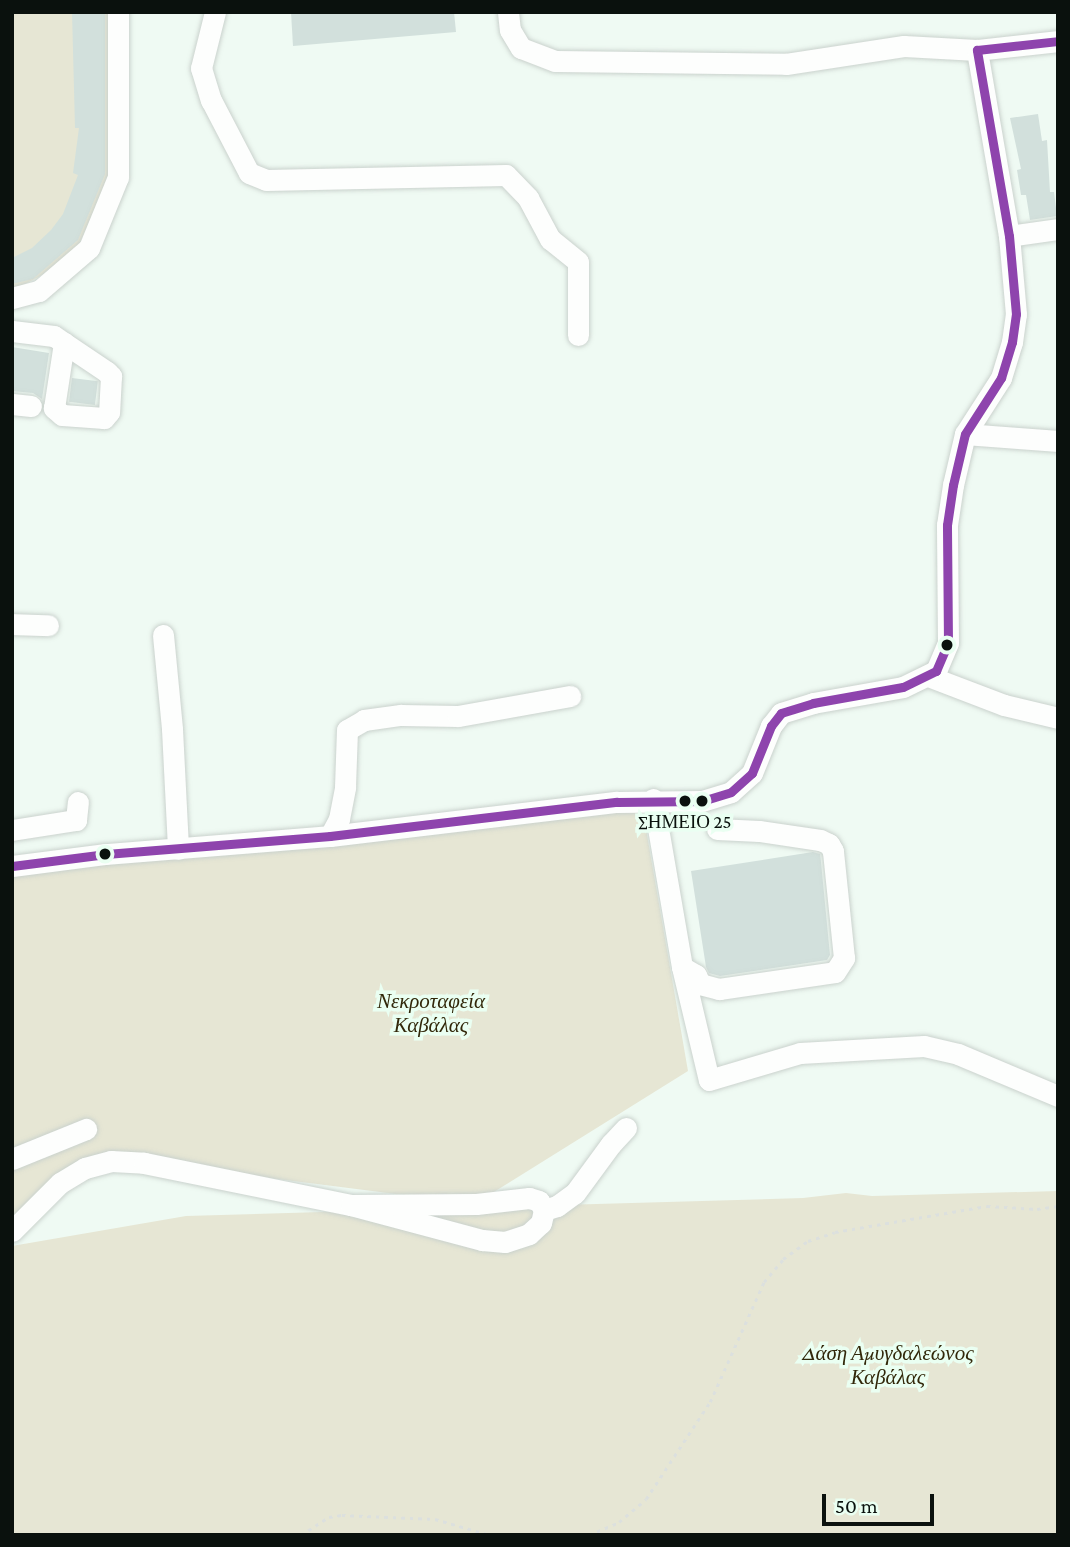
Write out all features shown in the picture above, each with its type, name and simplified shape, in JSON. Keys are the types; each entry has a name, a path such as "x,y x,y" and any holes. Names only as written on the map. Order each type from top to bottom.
{"street":[{"path":"12,298 39,291 89,248 118,177 118,12"},
{"path":"215,12 201,68 211,100 250,173 266,180 506,175 528,198 550,239 578,262 578,335"},
{"path":"508,12 510,30 521,48 555,61 786,64 904,46 977,50 1058,41"},
{"path":"12,866 330,836 653,799 702,801 731,792 752,773 776,719 792,708 902,687 936,671 948,643 947,525 953,485 965,434 1001,378 1012,342 1016,299 1009,236 977,50"},
{"path":"1009,236 1058,229"},
{"path":"12,331 54,336 64,343"},
{"path":"965,434 1058,441"},
{"path":"12,624 48,625"},
{"path":"163,635 172,729 178,849"},
{"path":"928,676 1004,705 1058,718"},
{"path":"330,836 339,819 345,787 347,730 365,720 401,715 457,716 570,696"},
{"path":"653,799 682,967 709,1080 800,1053 924,1046 958,1054 1058,1096"},
{"path":"12,830 76,820 78,802"},
{"path":"682,967 696,975 700,984 719,989 835,972 844,958 833,851 829,844 820,840 759,831 717,829"},
{"path":"544,1210 557,1206 575,1193 626,1128"},
{"path":"12,1159 86,1129"},
{"path":"12,1231 60,1183 85,1168 111,1161 144,1163 351,1206 439,1231 505,1242 529,1234 541,1223 544,1210 539,1201 529,1198 476,1204 351,1206"}],"path":[{"path":"589,1535 619,1522 646,1499 710,1402 764,1282 783,1259 808,1241 835,1232 987,1206 1037,1209 1058,1206"},
{"path":"301,1535 329,1517 342,1515 435,1519 491,1535"}],"green space":[{"path":"12,12 111,12 110,175 78,247 59,266 12,291"},
{"name":"Νεκροταφεία Καβάλας","path":"642,806 688,1071 489,1195 451,1201 105,1157 12,1229 12,871"},
{"name":"Δάση Αμυγδαλεώνος Καβάλας","path":"1058,1191 1058,1535 12,1535 12,1246 186,1216 803,1198 846,1193 872,1196"}],"building":[{"path":"72,12 105,12 105,174 78,240 33,279 12,284 12,258 32,248 51,230 63,214 78,175 73,173 79,128 75,128"},
{"path":"291,12 454,12 456,32 293,46"},
{"path":"1038,114 1042,141 1047,140 1050,192 1054,192 1057,216 1030,220 1026,195 1021,195 1017,170 1021,169 1010,118"},
{"path":"12,347 49,353 42,399 33,393 12,391"},
{"path":"72,378 98,381 95,405 69,402"},
{"path":"813,852 820,854 830,955 827,960 720,976 709,973 691,871"}],"transit line":[{"path":"12,866 106,854 330,836 617,802 702,801 731,792 752,773 771,726 781,713 813,703 903,687 936,671 948,643 947,525 953,485 965,434 1001,378 1012,342 1016,314 1009,236 977,50 1058,41"}],"place":[{"name":"ΣΗΜΕΙΟ 25","path":"685,801"}]}
